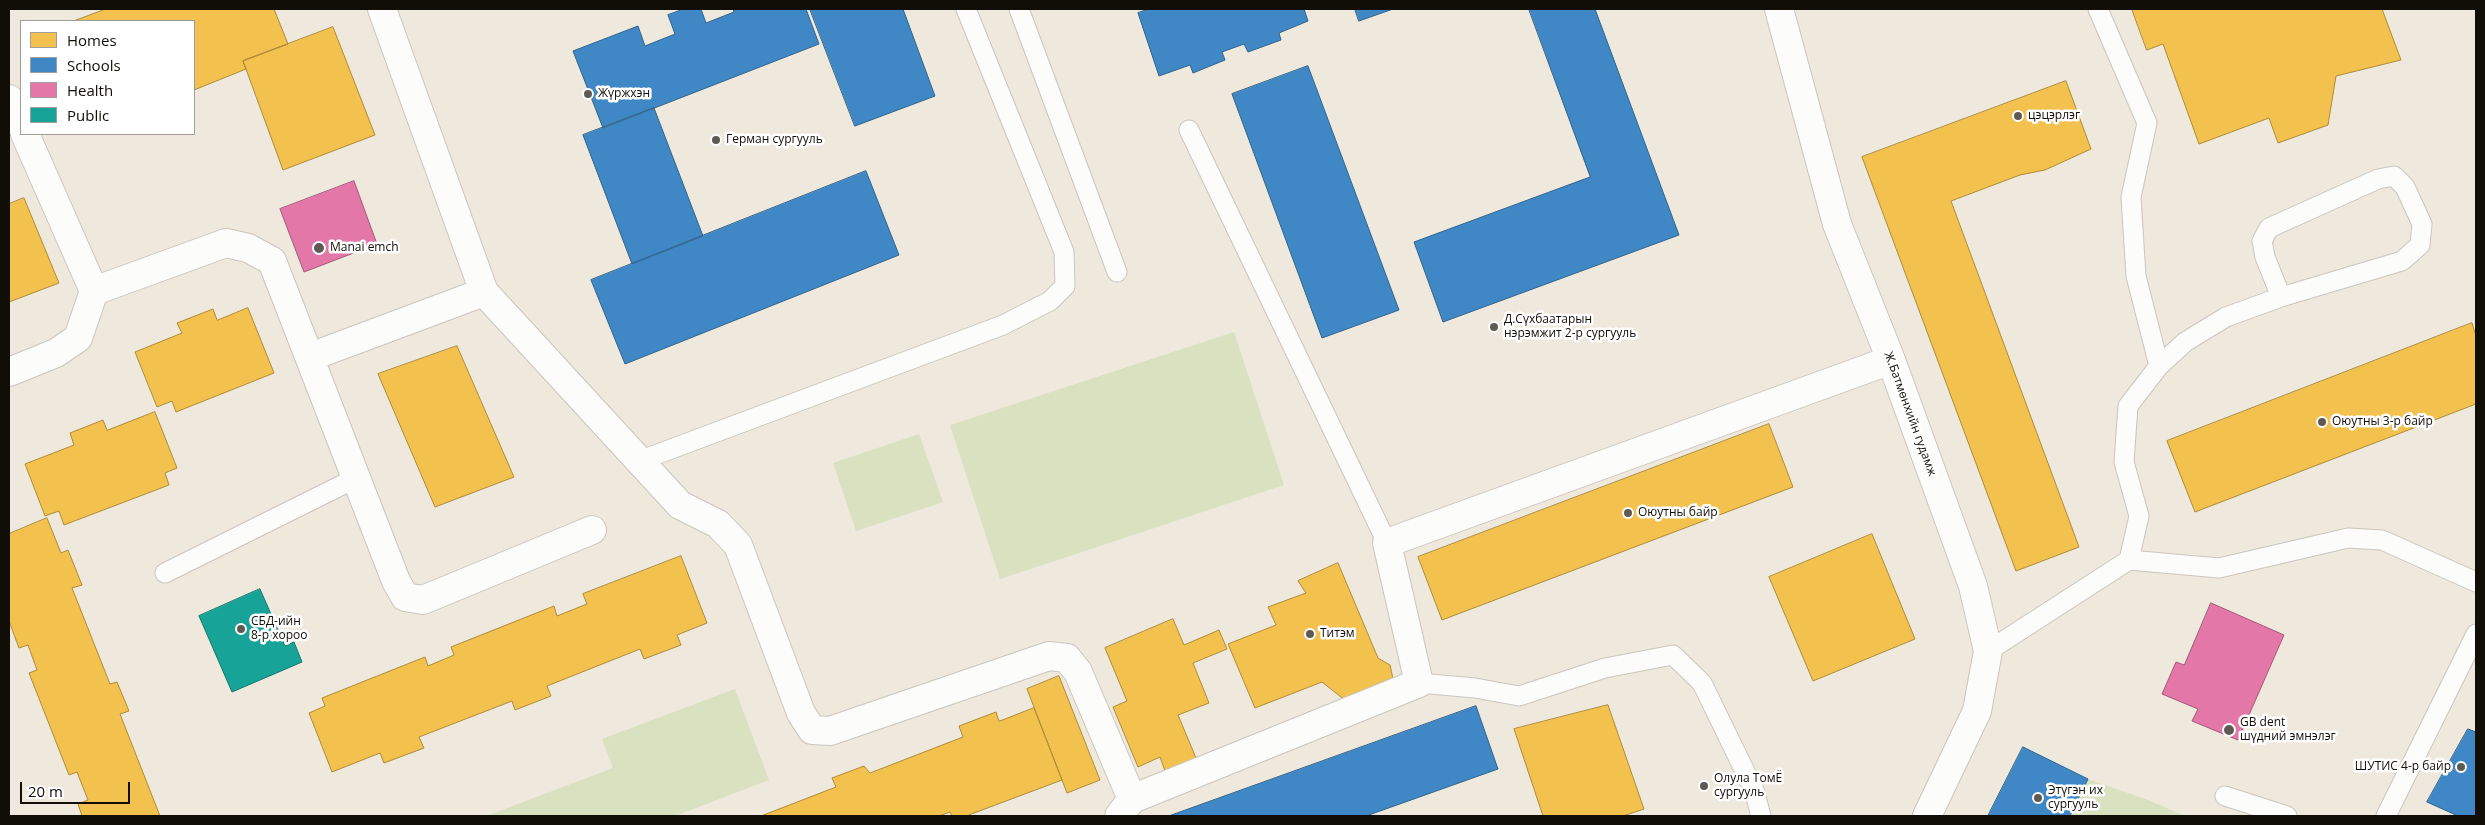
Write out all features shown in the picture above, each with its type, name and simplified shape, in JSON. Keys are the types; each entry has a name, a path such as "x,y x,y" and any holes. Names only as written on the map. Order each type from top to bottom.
{"street":[{"path":"382,9 484,292 680,505 718,524 738,544 801,714 812,730 830,731 1049,656 1067,658 1078,672 1125,808 1419,683 1387,543 1891,360"},
{"name":"Ж.Батмөнхийн гудамж","path":"1779,9 1837,224 1891,360 1973,586 1988,651 1977,711 1927,816"},
{"path":"9,99 20,124"},
{"path":"9,372 56,353 78,338 94,291 25,135"},
{"path":"94,291 226,243 248,248 272,261 396,581 405,597 423,600 592,530"},
{"path":"310,357 484,292"}],"lane":[{"path":"639,462 1003,324 1050,301 1065,286 1064,252 966,9"},
{"path":"1019,9 1117,272"},
{"path":"2098,9 2148,123 2131,197 2136,276 2159,366"},
{"path":"1189,130 1387,543"},
{"path":"2129,560 2139,516 2124,462 2128,406 2159,366 2185,342 2226,317 2281,297 2402,261 2420,245 2422,224 2405,187 2394,176 2378,179 2269,228 2262,241 2265,257 2281,297"},
{"path":"164,573 356,478"},
{"path":"1988,651 2129,560 2219,568 2348,538 2382,540 2476,582"},
{"path":"2386,816 2474,643"},
{"path":"1419,683 1475,688 1519,696 1605,668 1673,655 1702,683 1754,790 1761,816"},
{"path":"2225,796 2287,816"}],"green space":[{"path":"1234,332 1284,485 1000,579 950,425"},
{"path":"919,434 943,502 856,531 833,463"},
{"path":"735,689 769,780 675,816 486,816 613,768 602,739"},
{"path":"2088,779 2148,800 2185,816 2070,816"}],"building: Homes":[{"path":"106,9 274,9 288,44 243,61 246,69 195,90 195,20 77,20"},
{"path":"2132,9 2382,9 2401,60 2336,76 2328,125 2278,143 2269,118 2199,144 2163,44 2147,50"},
{"path":"333,27 375,135 283,170 243,61"},
{"path":"2066,81 2091,149 2045,170 2020,175 1951,201 2079,547 2016,571 1862,157"},
{"path":"24,198 59,283 9,302 9,204"},
{"path":"248,308 274,373 176,412 172,401 157,407 135,352 182,333 177,323 213,309 217,320"},
{"name":"Оюутны 3-р байр","path":"2472,323 2476,336 2476,404 2195,512 2167,441"},
{"path":"457,346 514,477 435,507 378,374"},
{"path":"155,412 177,468 165,473 169,485 64,525 59,511 45,516 25,464 74,445 70,433 103,420 107,430"},
{"name":"Оюутны байр","path":"1769,424 1793,487 1442,620 1418,557"},
{"path":"47,518 61,553 68,550 82,585 72,588 110,684 117,682 129,711 120,714 160,816 82,816 78,804 88,800 77,772 69,775 29,673 37,670 28,645 19,648 9,621 9,534"},
{"path":"1872,534 1915,639 1813,681 1769,577"},
{"path":"681,556 707,623 677,635 681,645 644,659 640,649 547,686 551,696 515,710 512,701 419,737 424,748 384,763 380,753 332,772 309,713 325,706 322,698 425,657 428,666 454,655 451,647 554,606 557,616 587,604 583,594"},
{"name":"Титэм","path":"1338,563 1378,658 1390,665 1393,679 1378,692 1350,704 1322,682 1255,708 1228,644 1276,625 1268,607 1306,593 1298,581"},
{"path":"1173,619 1184,645 1219,630 1227,649 1193,663 1209,703 1178,715 1196,758 1165,771 1160,757 1138,767 1113,707 1127,701 1105,648"},
{"path":"1059,676 1100,780 1067,793 1027,689"},
{"path":"1608,705 1644,809 1623,816 1543,816 1514,729"},
{"path":"1034,708 1062,780 966,816 952,816 950,812 939,816 761,816 836,787 832,778 864,766 870,773 963,737 959,726 996,712 999,721"}],"building: Schools":[{"path":"684,9 701,9 706,23 734,12 733,9 806,9 819,44 603,128 573,51 638,26 645,46 675,34 668,15"},
{"path":"810,9 903,9 935,96 855,126"},
{"path":"1149,9 1304,9 1308,21 1279,33 1281,40 1248,52 1244,44 1222,52 1225,60 1193,73 1190,65 1159,76 1138,13"},
{"path":"1355,9 1393,9 1359,21"},
{"path":"1529,9 1595,9 1679,235 1443,322 1414,242 1590,177"},
{"path":"1308,66 1399,310 1322,338 1232,94"},
{"path":"654,108 703,236 632,264 583,135"},
{"path":"866,171 899,255 625,364 591,280"},
{"path":"1476,706 1498,769 1366,816 1169,816"},
{"name":"ШУТИС 4-р байр","path":"2468,729 2476,732 2476,816 2458,816 2427,802"},
{"name":"Этүгэн их сургууль","path":"2023,747 2088,779 2070,816 1988,816"}],"building: Health":[{"path":"354,181 377,244 304,272 280,209"},
{"path":"2211,603 2284,635 2238,740 2192,721 2198,709 2162,694 2176,662 2184,665"}],"building: Public":[{"name":"СБД-ийн 8-р хороо","path":"260,589 285,646 294,642 302,662 232,692 199,616"}],"place":[{"name":"Жүржхэн","path":"588,94"},
{"name":"цэцэрлэг","path":"2018,116"},
{"name":"Герман сургууль","path":"716,140"},
{"name":"Manai emch","path":"319,248"},
{"name":"Д.Сүхбаатарын нэрэмжит 2-р сургууль","path":"1494,327"},
{"name":"Оюутны 3-р байр","path":"2322,422"},
{"name":"Оюутны байр","path":"1628,513"},
{"name":"СБД-ийн 8-р хороо","path":"241,629"},
{"name":"Титэм","path":"1310,634"},
{"name":"GB dent шүдний эмнэлэг","path":"2229,730"},
{"name":"ШУТИС 4-р байр","path":"2461,767"},
{"name":"Олула ТомЁ сургууль","path":"1704,786"},
{"name":"Этүгэн их сургууль","path":"2038,798"}]}
